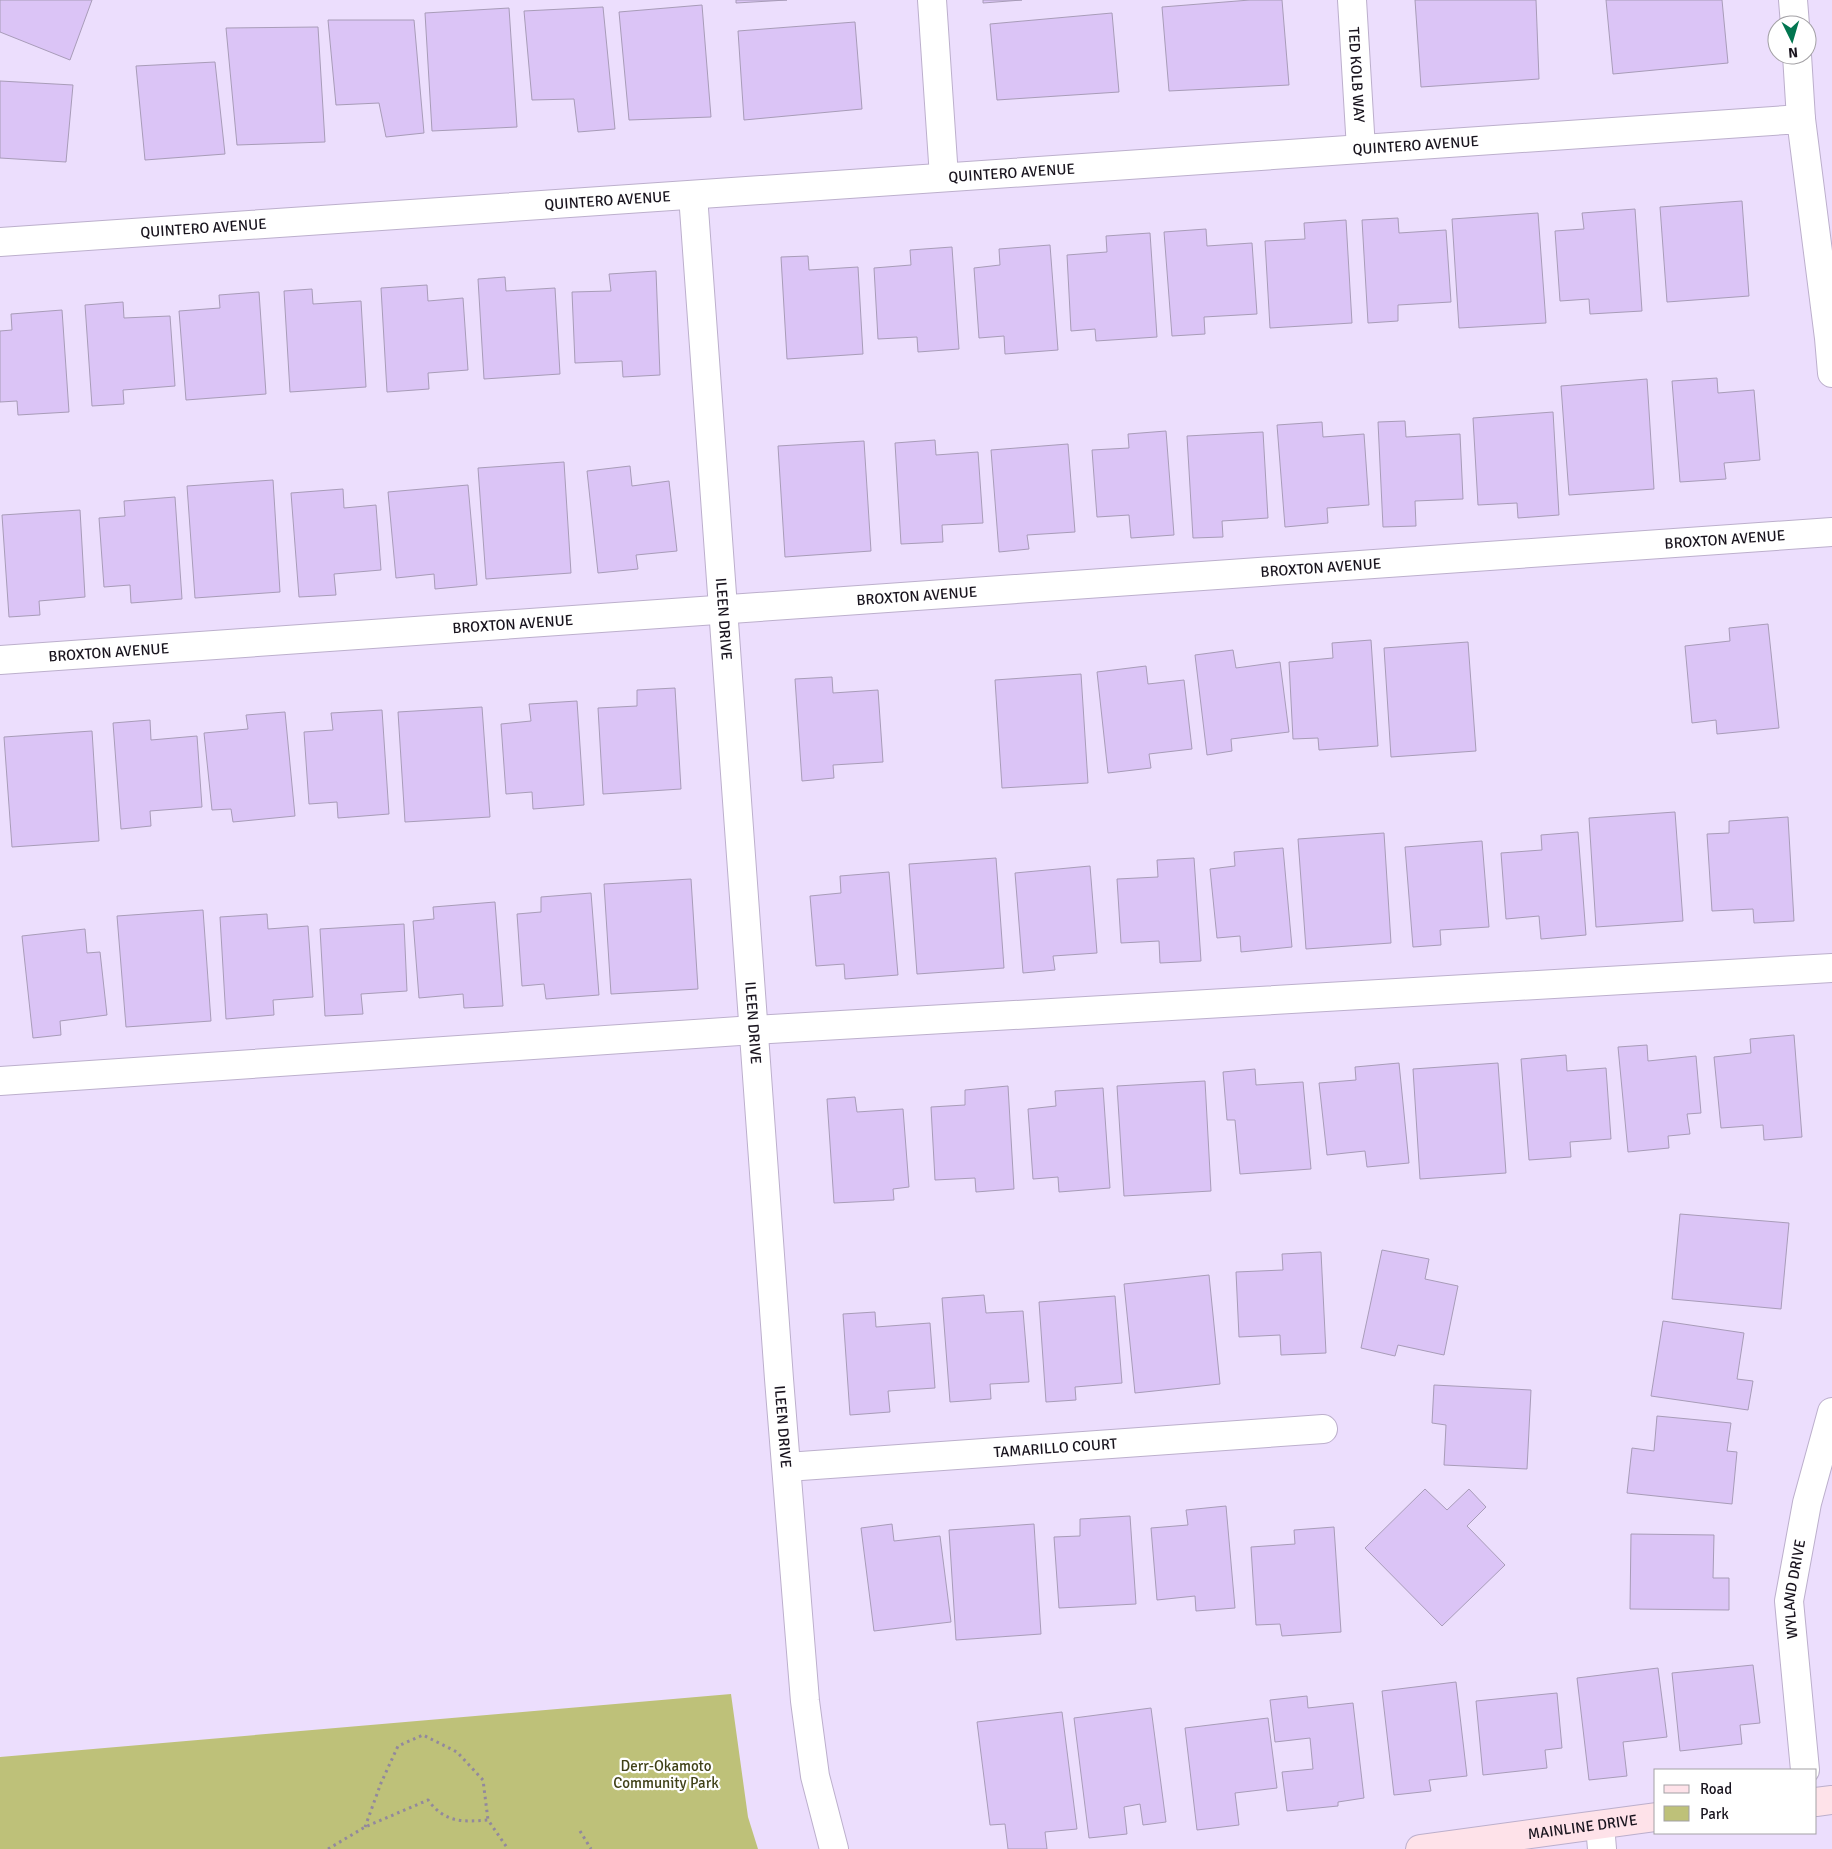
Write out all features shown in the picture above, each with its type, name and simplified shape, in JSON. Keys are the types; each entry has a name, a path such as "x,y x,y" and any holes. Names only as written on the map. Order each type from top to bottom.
{"street":[{"path":"932,0 944,177"},
{"name":"TED KOLB WAY","path":"1352,0 1361,149"},
{"path":"1793,0 1794,15"},
{"path":"1798,65 1801,119 1832,373"},
{"name":"QUINTERO AVENUE","path":"0,242 1801,119"},
{"name":"ILEEN DRIVE","path":"693,195 807,1727 815,1776 834,1849"},
{"name":"BROXTON AVENUE","path":"0,660 1832,532"},
{"path":"0,1081 754,1030 1832,968"},
{"name":"WYLAND DRIVE","path":"1805,1769 1789,1601 1808,1503 1832,1412"},
{"name":"TAMARILLO COURT","path":"787,1467 1323,1429"},
{"path":"1817,1802 1832,1800"},
{"name":"MAINLINE DRIVE","path":"1420,1849 1601,1837 1654,1819"}],"path":[{"path":"365,1827 398,1746 423,1735 458,1752 483,1780 488,1820 508,1849"},
{"path":"328,1849 365,1827 428,1800 436,1811 462,1822 488,1820"},
{"path":"580,1830 592,1849"}],"green space":[{"name":"Derr-Okamoto Community Park","path":"731,1694 748,1817 758,1849 0,1849 0,1757"}],"building":[{"path":"0,0 92,0 70,60 0,32"},
{"path":"736,0 787,0 736,3"},
{"path":"983,0 1022,0 983,3"},
{"path":"1250,0 1282,0 1289,85 1169,91 1162,7"},
{"path":"1415,0 1536,0 1539,79 1421,87"},
{"path":"1606,0 1722,0 1728,63 1613,74"},
{"path":"702,5 711,117 629,120 619,12"},
{"path":"603,7 615,129 578,132 574,99 532,100 524,11"},
{"path":"509,8 517,127 432,131 425,13"},
{"path":"1112,13 1119,92 997,100 990,24"},
{"path":"328,20 414,20 424,133 386,137 379,103 336,105"},
{"path":"855,22 862,109 744,120 738,31"},
{"path":"318,27 325,142 237,145 226,28"},
{"path":"215,62 225,154 145,160 136,66"},
{"path":"0,81 73,85 66,162 0,158"},
{"path":"1742,201 1749,296 1667,302 1660,207"},
{"path":"1635,209 1642,311 1590,314 1589,299 1560,301 1555,231 1584,229 1582,213"},
{"path":"1538,213 1546,323 1459,328 1452,219"},
{"path":"1398,218 1399,233 1446,230 1451,302 1398,305 1398,321 1368,323 1362,220"},
{"path":"1346,220 1352,323 1270,328 1265,241 1305,239 1304,223"},
{"path":"1206,229 1207,246 1252,243 1257,314 1204,317 1205,334 1172,336 1164,232"},
{"path":"1150,233 1157,337 1096,341 1095,329 1071,331 1067,255 1107,252 1106,236"},
{"path":"1050,245 1058,350 1005,354 1004,336 979,338 974,268 1000,265 999,249"},
{"path":"952,247 959,349 918,352 917,337 878,339 874,268 911,265 910,250"},
{"path":"808,256 809,270 858,267 863,354 787,359 781,257"},
{"path":"656,271 660,375 623,377 622,361 575,363 572,292 611,291 609,274"},
{"path":"505,277 506,291 555,288 560,374 484,379 478,279"},
{"path":"427,285 428,301 463,298 468,370 428,373 429,389 387,392 381,288"},
{"path":"312,289 313,304 361,301 366,387 290,392 284,291"},
{"path":"259,292 266,394 186,400 179,311 220,308 219,295"},
{"path":"123,302 124,318 170,316 175,386 123,390 124,404 92,406 85,305"},
{"path":"62,310 69,412 18,415 17,401 0,402 0,331 12,330 11,314"},
{"path":"1717,378 1718,393 1754,390 1760,460 1724,463 1726,479 1680,482 1672,381"},
{"path":"1647,379 1654,489 1569,495 1561,386"},
{"path":"1553,412 1559,515 1518,518 1517,503 1478,505 1473,418"},
{"path":"1405,421 1406,437 1460,434 1463,499 1415,501 1416,526 1383,527 1378,422"},
{"path":"1322,422 1323,437 1364,434 1369,505 1327,508 1328,523 1285,527 1277,425"},
{"path":"1166,431 1174,535 1131,538 1129,515 1097,517 1092,450 1129,448 1128,434"},
{"path":"1263,432 1268,518 1222,521 1223,537 1193,538 1187,436"},
{"path":"935,440 936,455 978,452 983,523 942,525 943,542 901,544 895,443"},
{"path":"864,441 871,551 785,557 778,446"},
{"path":"1068,444 1075,532 1027,535 1029,549 999,552 991,450"},
{"path":"564,462 571,573 486,579 478,468"},
{"path":"630,466 632,486 669,481 677,551 636,555 638,569 598,573 587,471"},
{"path":"273,480 280,592 195,598 187,486"},
{"path":"468,485 477,585 435,589 434,574 396,578 388,492"},
{"path":"343,489 344,508 376,505 381,570 334,574 336,595 299,597 291,493"},
{"path":"175,497 182,599 131,603 130,585 104,587 99,518 125,516 124,501"},
{"path":"80,510 85,597 39,601 40,615 9,617 2,515"},
{"path":"1768,624 1779,728 1717,734 1716,720 1692,723 1685,646 1730,641 1729,628"},
{"path":"1371,640 1378,746 1319,750 1318,738 1293,739 1289,662 1333,658 1332,643"},
{"path":"1468,642 1476,751 1391,757 1384,648"},
{"path":"1233,650 1236,668 1280,662 1289,732 1231,739 1232,751 1207,755 1195,655"},
{"path":"1146,666 1148,684 1184,680 1192,749 1149,754 1151,768 1108,773 1097,672"},
{"path":"1081,674 1088,783 1002,788 995,680"},
{"path":"832,677 833,693 878,690 883,762 833,765 834,778 802,781 795,679"},
{"path":"675,688 681,789 603,794 598,708 637,706 637,690"},
{"path":"577,701 584,805 533,809 532,792 506,794 501,724 531,721 529,704"},
{"path":"482,707 490,817 405,822 398,712"},
{"path":"382,710 389,814 338,818 337,802 309,804 304,732 333,730 331,713"},
{"path":"285,712 295,816 233,822 231,809 212,810 204,733 248,729 246,715"},
{"path":"150,720 151,740 197,736 202,807 150,811 151,826 121,829 113,723"},
{"path":"92,731 99,841 12,847 4,737"},
{"path":"1675,812 1683,921 1596,927 1589,818"},
{"path":"1788,817 1794,921 1754,923 1753,909 1712,911 1707,834 1729,833 1729,821"},
{"path":"1578,832 1586,935 1541,939 1539,916 1506,919 1501,853 1542,850 1541,835"},
{"path":"1384,833 1391,943 1306,949 1298,839"},
{"path":"1482,841 1489,927 1440,930 1441,945 1413,947 1405,847"},
{"path":"1283,848 1292,947 1241,952 1240,936 1217,938 1210,869 1235,866 1234,852"},
{"path":"996,858 1004,968 917,974 909,864"},
{"path":"1194,858 1201,961 1160,963 1159,941 1121,943 1117,879 1158,877 1157,860"},
{"path":"1090,866 1097,953 1053,956 1055,970 1023,973 1015,873"},
{"path":"889,872 898,975 845,979 844,964 816,966 810,896 841,893 840,876"},
{"path":"691,879 698,989 611,994 604,884"},
{"path":"591,893 599,995 546,999 544,984 522,986 517,914 541,912 541,897"},
{"path":"495,902 503,1006 464,1008 463,994 419,998 413,921 434,919 433,907"},
{"path":"203,910 211,1021 126,1027 117,916"},
{"path":"267,914 268,929 308,926 313,997 273,1000 274,1015 226,1019 220,917"},
{"path":"404,924 407,991 361,994 363,1014 325,1016 320,929"},
{"path":"85,929 87,953 100,952 107,1015 60,1021 61,1035 33,1038 22,936"},
{"path":"1794,1035 1802,1137 1764,1140 1763,1125 1721,1128 1714,1057 1751,1053 1750,1039"},
{"path":"1647,1045 1648,1061 1696,1056 1701,1113 1687,1114 1690,1134 1668,1136 1669,1148 1628,1152 1618,1047"},
{"path":"1566,1055 1567,1071 1606,1068 1611,1139 1570,1142 1571,1157 1529,1160 1521,1059"},
{"path":"1399,1063 1409,1163 1367,1167 1365,1151 1327,1155 1319,1083 1356,1080 1355,1067"},
{"path":"1498,1063 1506,1173 1420,1179 1413,1069"},
{"path":"1255,1069 1256,1085 1303,1082 1311,1169 1240,1174 1235,1120 1227,1120 1223,1072"},
{"path":"1205,1081 1211,1191 1124,1196 1117,1086"},
{"path":"1008,1086 1014,1189 976,1192 975,1178 935,1180 931,1107 965,1105 965,1090"},
{"path":"1103,1088 1110,1188 1059,1192 1058,1177 1033,1179 1028,1109 1056,1106 1055,1091"},
{"path":"855,1097 857,1112 903,1109 909,1187 893,1189 894,1200 834,1203 827,1099"},
{"path":"1680,1214 1789,1223 1781,1309 1672,1299"},
{"path":"1382,1250 1429,1259 1425,1279 1458,1286 1444,1355 1398,1345 1395,1356 1361,1348"},
{"path":"1321,1252 1326,1353 1281,1355 1280,1335 1239,1337 1236,1272 1283,1270 1282,1254"},
{"path":"1209,1275 1220,1384 1135,1393 1124,1284"},
{"path":"984,1295 986,1313 1023,1311 1029,1382 990,1384 991,1399 950,1402 942,1298"},
{"path":"1115,1296 1122,1383 1075,1387 1076,1400 1046,1402 1039,1302"},
{"path":"875,1312 876,1327 930,1323 935,1388 888,1391 890,1412 850,1415 843,1314"},
{"path":"1663,1321 1744,1333 1737,1379 1753,1381 1748,1410 1651,1396"},
{"path":"1434,1385 1531,1390 1527,1469 1444,1465 1446,1425 1432,1423"},
{"path":"1657,1416 1731,1423 1727,1451 1737,1452 1732,1504 1627,1493 1632,1448 1654,1451"},
{"path":"1425,1489 1447,1510 1469,1489 1486,1507 1467,1526 1505,1565 1442,1626 1365,1548"},
{"path":"1226,1506 1235,1608 1196,1611 1195,1596 1157,1600 1151,1528 1188,1525 1186,1510"},
{"path":"1130,1516 1136,1604 1059,1608 1054,1537 1080,1536 1080,1519"},
{"path":"892,1524 894,1541 940,1536 951,1622 874,1631 861,1528"},
{"path":"1034,1524 1041,1634 956,1640 949,1530"},
{"path":"1334,1527 1341,1632 1282,1636 1280,1624 1256,1625 1251,1547 1295,1544 1294,1530"},
{"path":"1631,1534 1714,1535 1713,1578 1729,1578 1729,1610 1630,1609"},
{"path":"1753,1665 1760,1723 1740,1725 1742,1744 1680,1751 1672,1673"},
{"path":"1658,1668 1667,1737 1623,1742 1627,1776 1589,1780 1577,1678"},
{"path":"1456,1682 1467,1776 1429,1780 1431,1791 1394,1795 1382,1691"},
{"path":"1557,1693 1562,1748 1545,1750 1547,1768 1483,1775 1476,1701"},
{"path":"1307,1696 1308,1708 1353,1703 1364,1798 1338,1802 1338,1806 1287,1811 1282,1772 1313,1769 1310,1738 1275,1742 1270,1700"},
{"path":"1151,1708 1166,1822 1143,1825 1140,1804 1124,1807 1127,1834 1089,1838 1074,1718"},
{"path":"1062,1712 1077,1829 1045,1832 1047,1849 1008,1849 1005,1824 990,1825 977,1722"},
{"path":"1268,1718 1277,1788 1235,1793 1239,1825 1197,1830 1185,1728"}]}
